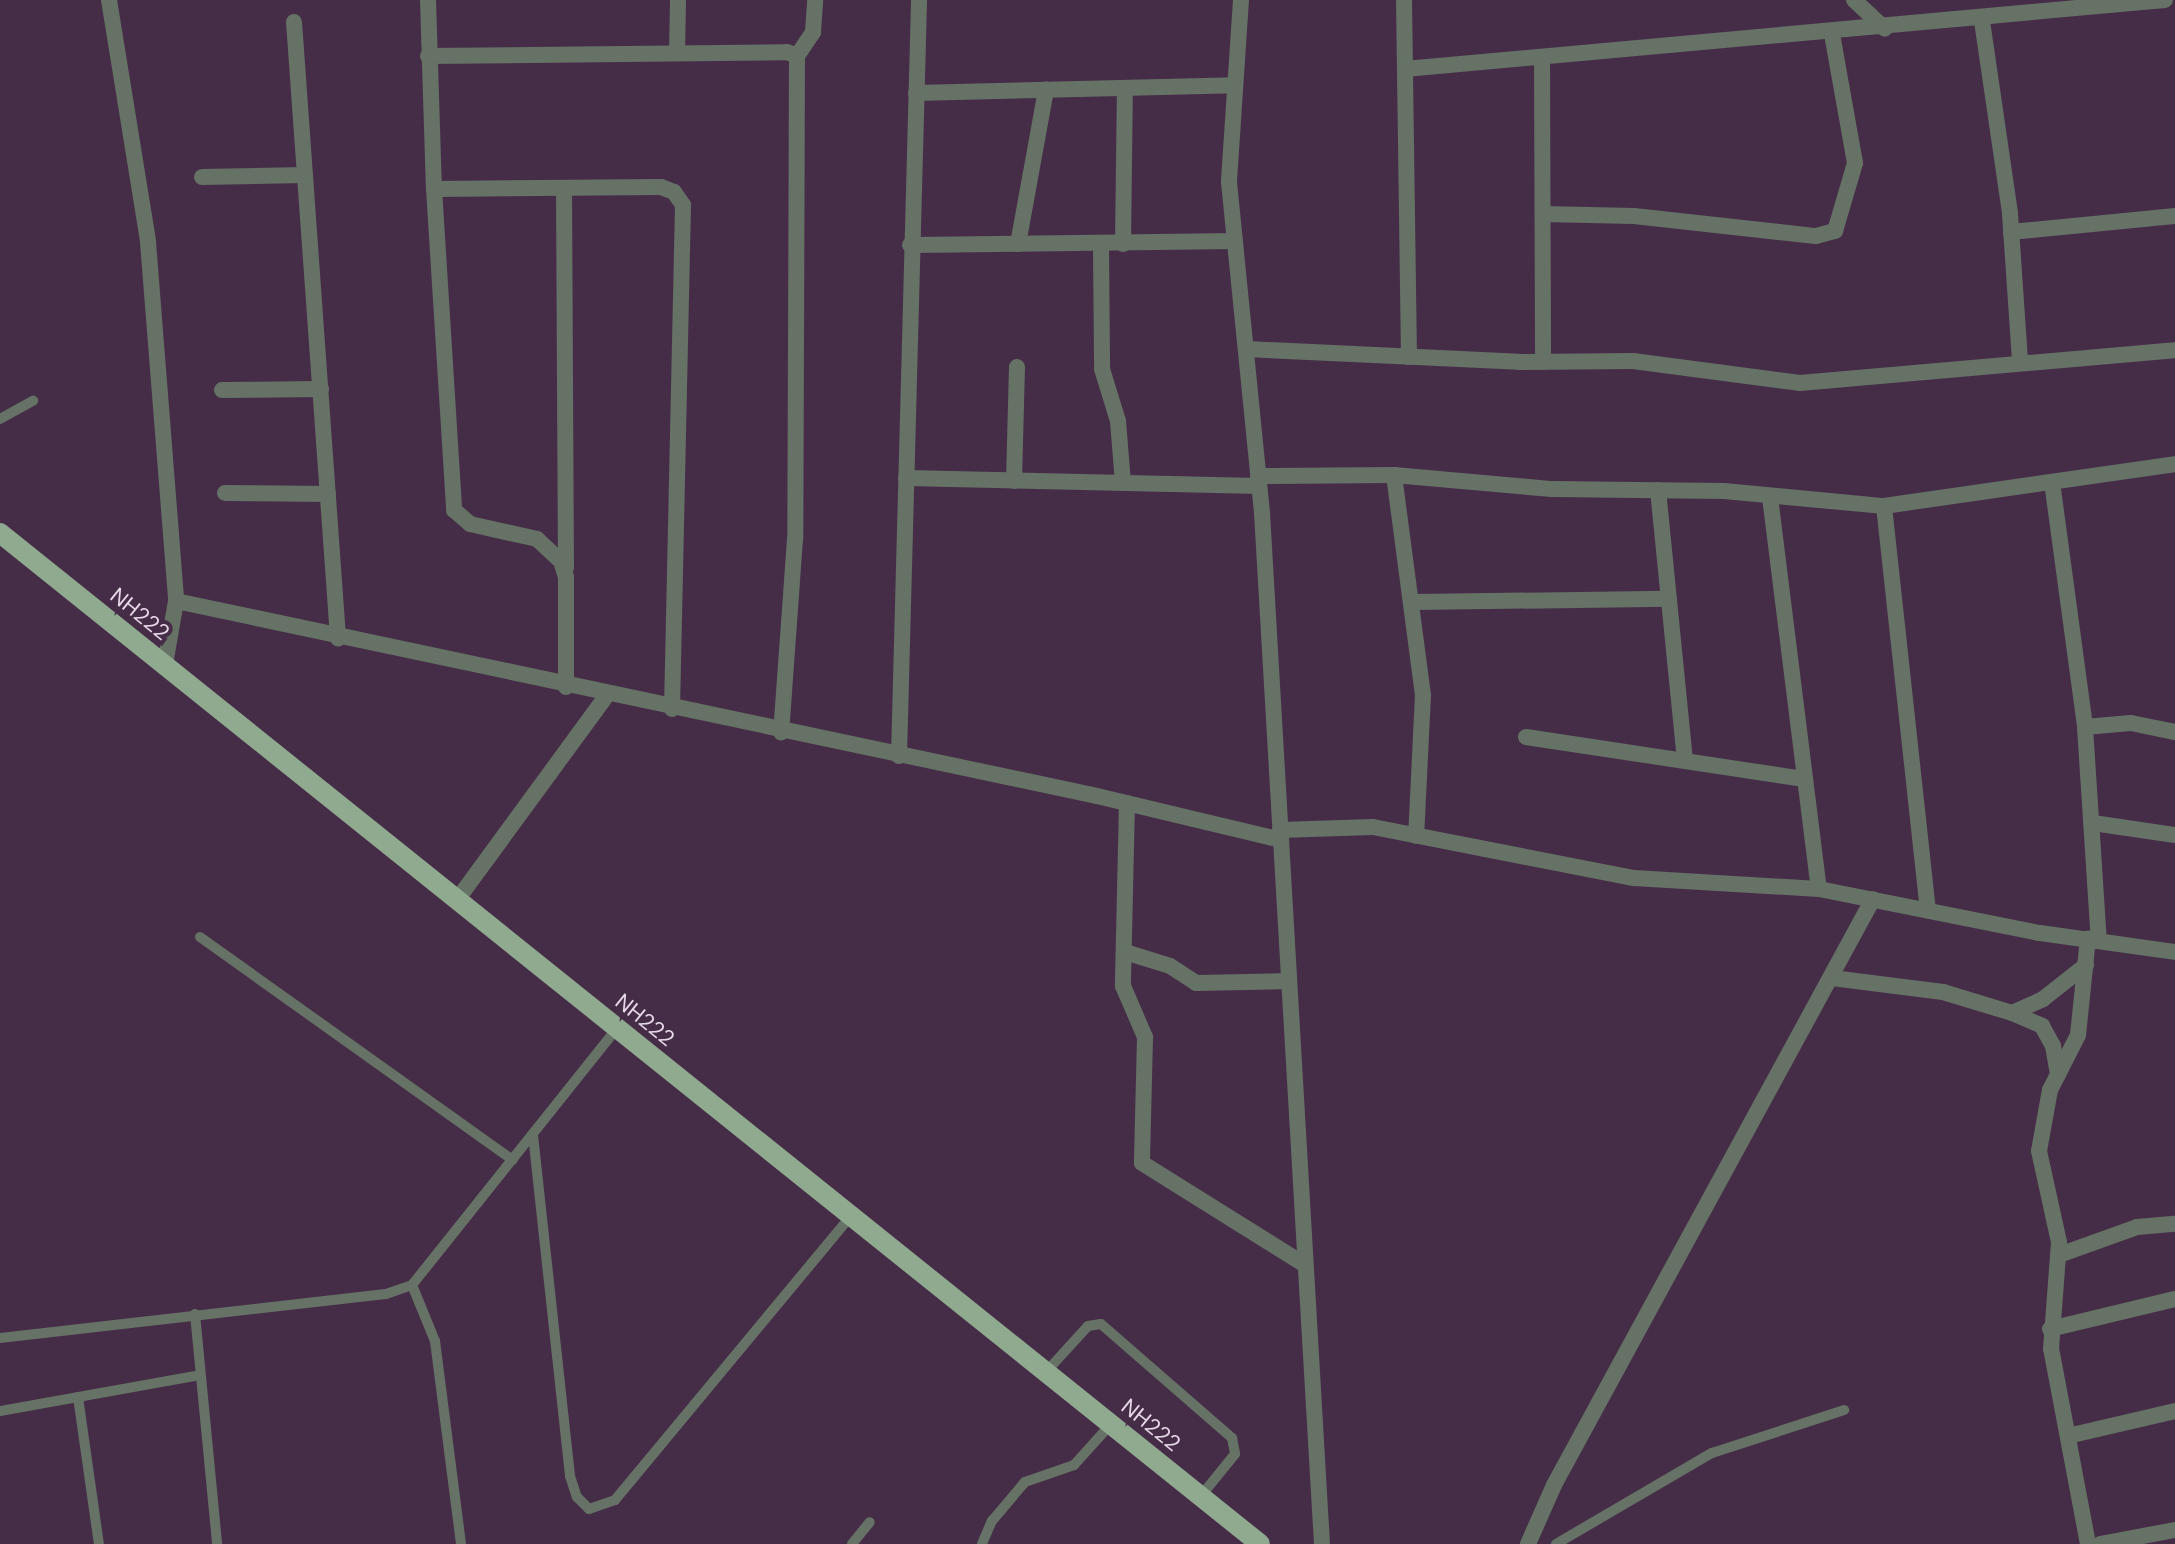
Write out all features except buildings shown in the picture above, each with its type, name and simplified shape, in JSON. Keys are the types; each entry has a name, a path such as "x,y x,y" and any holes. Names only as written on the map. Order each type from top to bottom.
{"main road":[{"name":"NH222","path":"0,533 1201,1496 1250,1541"}],"street":[{"path":"109,0 148,242 176,601 165,665"},
{"path":"428,0 434,189 454,510 470,524 537,539 556,553 566,569"},
{"path":"677,53 678,0"},
{"path":"781,732 795,539 797,56 813,32 815,0"},
{"path":"899,756 910,245 919,0"},
{"path":"1241,0 1229,182 1259,481 1322,1544"},
{"path":"1404,0 1409,357"},
{"path":"1854,0 1885,29"},
{"path":"1405,69 1982,21 2165,0"},
{"path":"1982,21 2011,232 2020,362"},
{"path":"294,22 338,638"},
{"path":"1543,214 1634,216 1816,236 1835,231 1855,163 1832,34"},
{"path":"428,56 787,52 797,56"},
{"path":"1542,58 1543,362"},
{"path":"916,93 1235,85"},
{"path":"1123,244 1125,88"},
{"path":"1018,244 1046,90"},
{"path":"202,177 305,175"},
{"path":"434,189 661,187 674,192 683,205 672,709"},
{"path":"564,188 566,687"},
{"path":"2011,232 2175,216"},
{"path":"910,245 1235,241"},
{"path":"1101,244 1102,369 1118,421 1123,483"},
{"path":"1246,349 1543,362 1633,361 1800,383 2175,350"},
{"path":"1014,481 1017,367"},
{"path":"222,390 321,389"},
{"path":"906,478 1123,483 1394,475 1552,489 1658,490 1884,506 2175,464"},
{"path":"1394,475 1413,602 1424,740 1416,836"},
{"path":"2052,482 2085,727 2093,823 2094,940 2086,965 2078,1035 2046,1101 2039,1151 2057,1222 2059,1255 2050,1329 2072,1435 2088,1544"},
{"path":"1658,490 1685,761"},
{"path":"225,493 328,494"},
{"path":"1770,497 1819,889"},
{"path":"1884,506 1928,911"},
{"path":"1413,602 1669,599"},
{"path":"176,601 566,687 1280,835 1351,825 1634,878 1819,889 1928,911 2175,952"},
{"path":"457,900 607,695"},
{"path":"2085,727 2131,723 2175,732"},
{"path":"1526,737 1805,779"},
{"path":"1127,803 1123,986 1145,1037 1142,1163 1305,1265"},
{"path":"2093,823 2175,835"},
{"path":"1528,1544 1562,1471 1873,899"},
{"path":"1125,952 1170,966 1196,983 1289,981"},
{"path":"2012,1013 2043,999 2086,965"},
{"path":"1832,978 1943,992 1976,1007 2012,1013 2042,1026 2053,1046 2058,1075"},
{"path":"2059,1255 2137,1227 2175,1224"},
{"path":"2050,1329 2175,1299"},
{"path":"2072,1435 2175,1411"},
{"path":"2100,1544 2175,1530"}],"lane":[{"path":"0,419 33,401"},
{"path":"200,937 513,1160"},
{"path":"0,1338 386,1294 412,1285 617,1028"},
{"path":"533,1135 570,1476 577,1497 589,1509 615,1500 851,1216"},
{"path":"412,1285 437,1353 461,1544"},
{"path":"195,1314 217,1544"},
{"path":"1046,1372 1088,1326 1101,1324 1232,1438 1235,1454 1201,1496"},
{"path":"0,1411 200,1375"},
{"path":"78,1397 99,1544"},
{"path":"1556,1544 1712,1453 1844,1410"},
{"path":"982,1544 992,1521 1025,1482 1074,1465 1111,1424"},
{"path":"852,1544 870,1522"}]}
